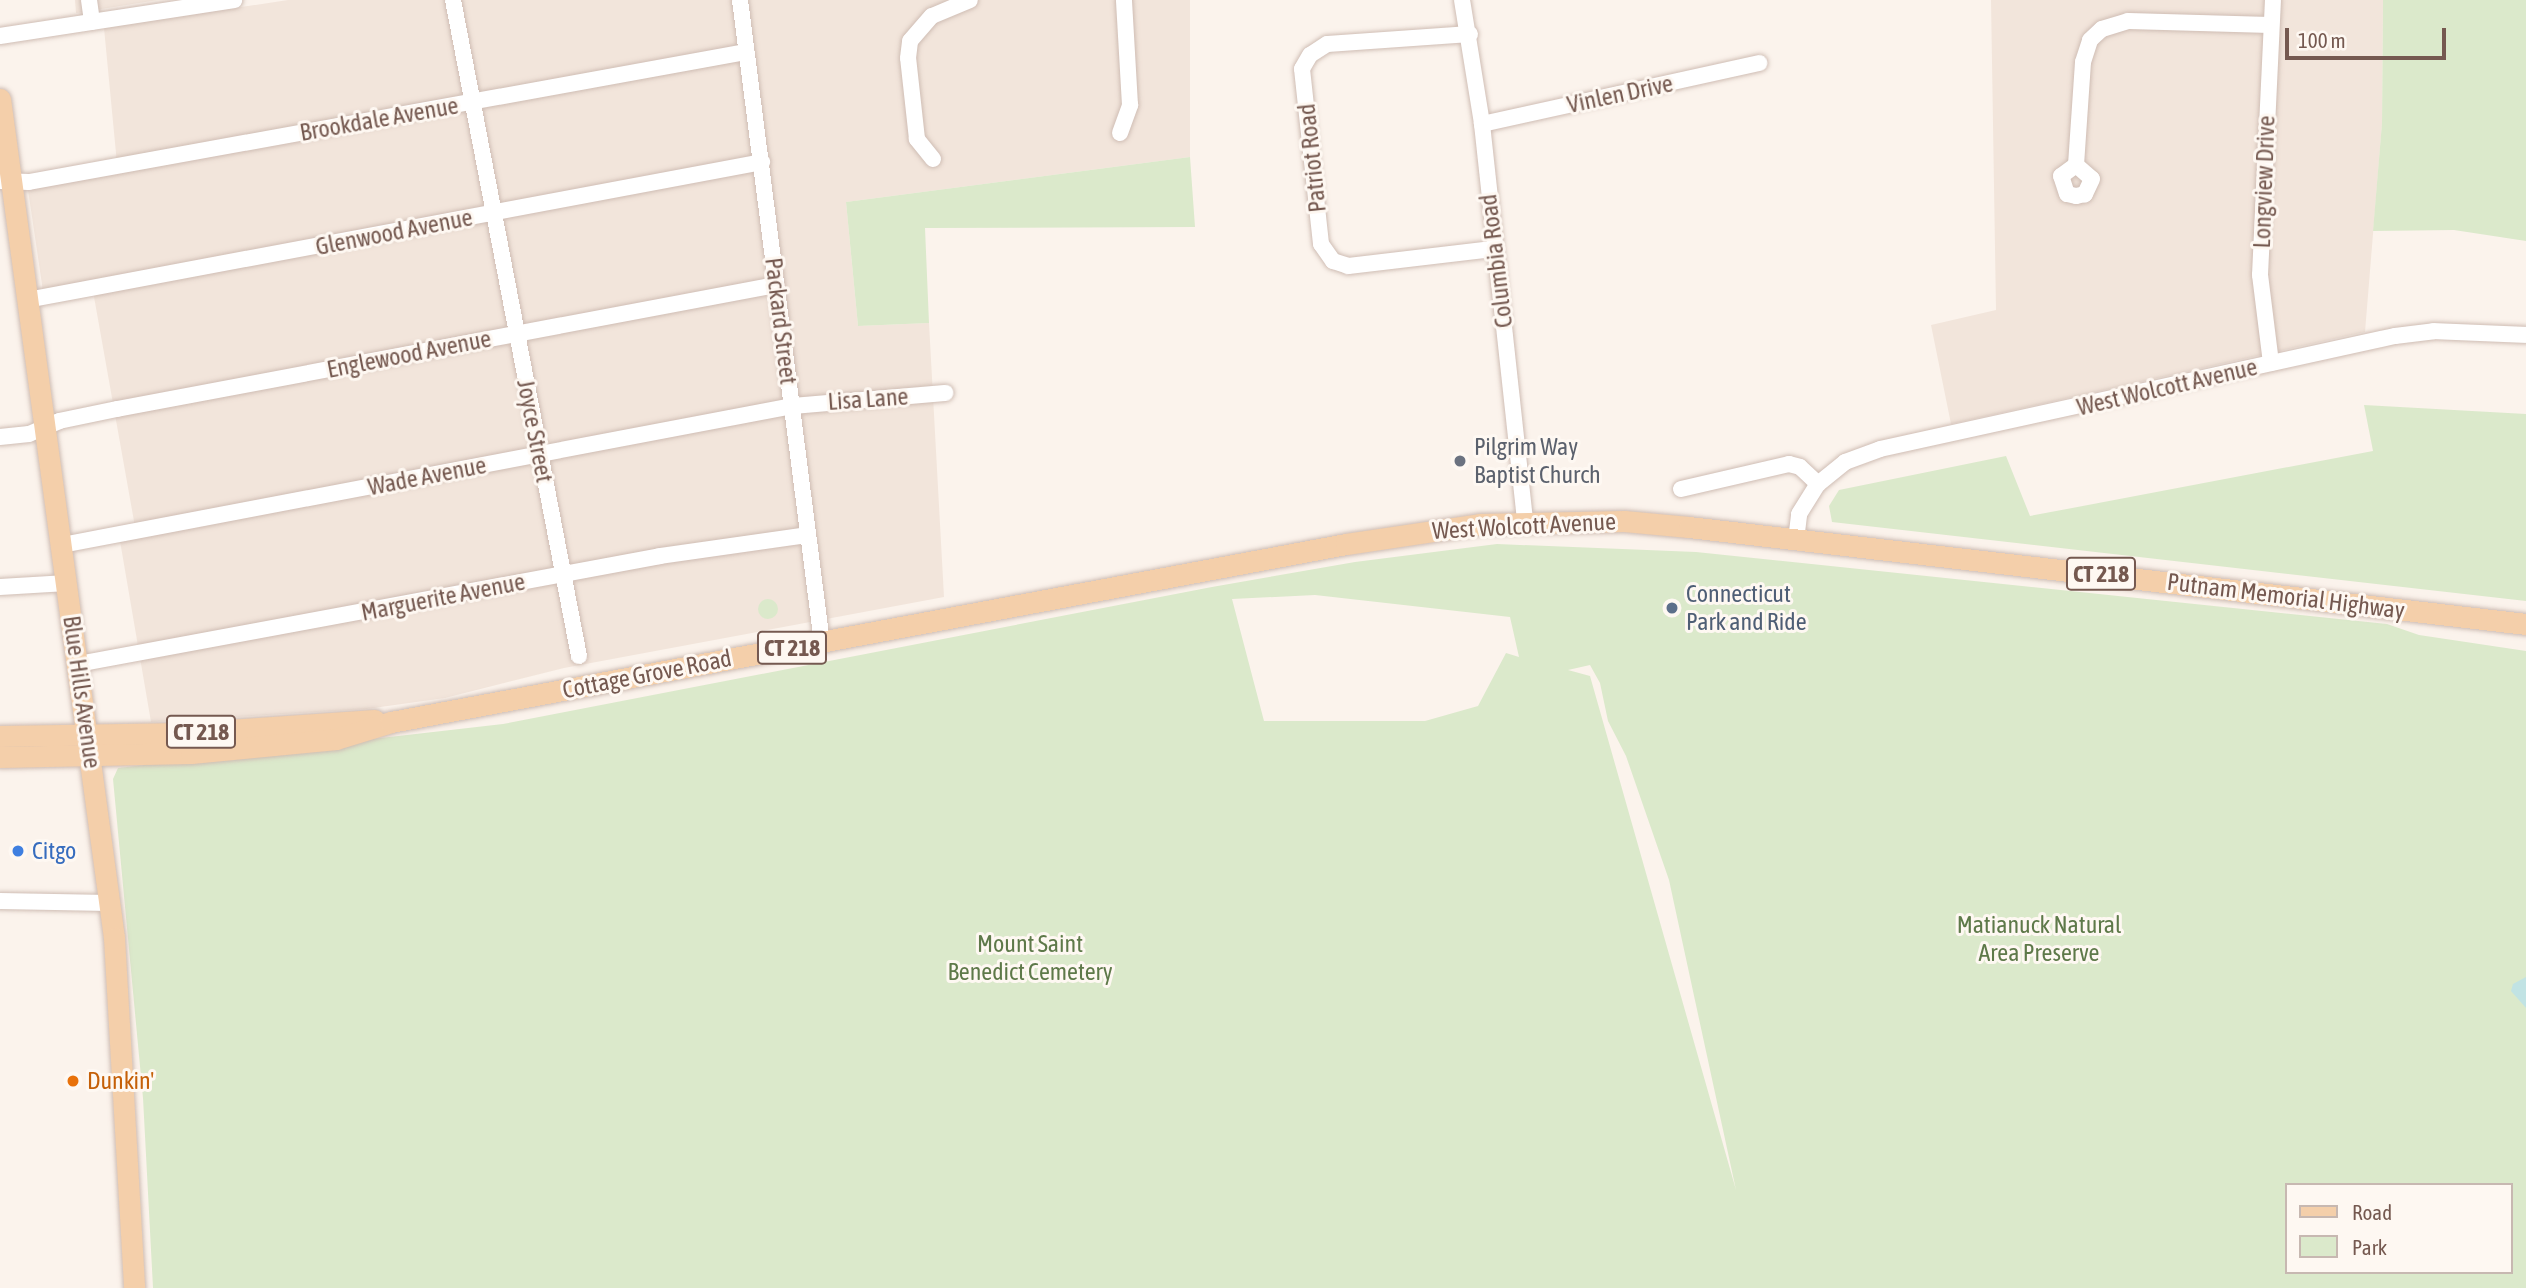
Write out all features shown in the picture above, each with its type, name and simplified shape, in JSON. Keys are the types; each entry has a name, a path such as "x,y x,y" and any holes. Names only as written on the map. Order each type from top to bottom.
{"main road":[{"name":"Blue Hills Avenue","path":"0,99 6,181 27,300 89,734 109,903 118,984 134,1288"},
{"name":"West Wolcott Avenue","path":"1192,573 1423,531 1525,522 1624,522 1796,540"},
{"name":"Putnam Memorial Highway","path":"1796,540 2526,624"},
{"name":"Cottage Grove Road","path":"0,757 248,749 336,739 391,722 1192,573"},
{"name":"Cottage Grove Road","path":"0,736 185,733 368,719 391,722"}],"street":[{"path":"89,0 92,22"},
{"path":"0,36 234,0"},
{"name":"Joyce Street","path":"453,0 579,656"},
{"name":"Packard Street","path":"740,0 822,643"},
{"path":"933,159 917,139 908,58 910,41 932,16 970,0"},
{"path":"1120,133 1130,105 1124,0"},
{"name":"Columbia Road","path":"1462,0 1470,34 1482,124 1493,248 1525,522"},
{"name":"Longview Drive","path":"2271,363 2260,275 2273,0"},
{"path":"2077,165 2083,62 2090,40 2102,29 2128,21 2271,25"},
{"name":"Patriot Road","path":"1470,34 1327,44 1310,55 1302,69 1321,244 1333,261 1348,266 1493,248"},
{"name":"Brookdale Avenue","path":"6,181 473,102 746,51"},
{"name":"Vinlen Drive","path":"1482,124 1759,63"},
{"name":"Glenwood Avenue","path":"27,300 762,162"},
{"name":"Englewood Avenue","path":"0,437 117,409 776,285"},
{"name":"West Wolcott Avenue","path":"1796,540 1799,514 1818,484 1844,462 1880,449 2271,363 2434,331 2526,335"},
{"name":"Lisa Lane","path":"792,406 945,393"},
{"name":"Wade Avenue","path":"62,545 792,406"},
{"path":"1681,489 1789,464 1800,467 1818,484"},
{"name":"Marguerite Avenue","path":"78,664 562,575 808,535"},
{"path":"0,587 67,583"},
{"path":"0,901 109,903"}],"shaded area":[{"path":"75,0 158,0 76,13"},
{"path":"288,0 1190,0 1190,157 846,202 858,326 929,323 944,597 564,668 445,698 366,709 151,722 120,541 137,538 91,280 43,291 28,190 118,174 104,28"},
{"path":"1991,0 2383,0 2382,124 2365,332 1951,424 1931,325 1996,310"}],"green space":[{"path":"2383,0 2526,0 2526,241 2454,230 2373,231 2382,123"},
{"path":"1190,157 1195,227 925,228 929,323 858,326 846,202"},
{"path":"2364,405 2526,414 2526,601 1832,522 1829,506 1839,490 2006,456 2030,516 2373,451"},
{"name":"Mount Saint Benedict Cemetery","path":"1497,544 1696,552 2387,624 2419,635 2526,651 2526,1288 153,1288 143,1098 113,779 118,768 503,724 1212,587 1355,562","holes":["1315,595 1510,617 1519,657 1506,653 1478,706 1425,721 1264,721 1232,599","1590,665 1600,683 1608,721 1626,756 1669,880 1736,1190 1590,676 1568,670"]},
{"path":"768,599 775,602 778,609 775,616 768,619 761,616 758,609 761,602"}],"water":[{"path":"2526,977 2526,1008 2511,991 2513,984"}],"place":[{"name":"Pilgrim Way Baptist Church","path":"1460,461"},
{"name":"Connecticut Park and Ride","path":"1672,608"},
{"name":"Citgo","path":"18,851"},
{"name":"Dunkin'","path":"73,1081"}],"park label":[{"name":"Matianuck Natural Area Preserve","path":"2039,939"}]}
